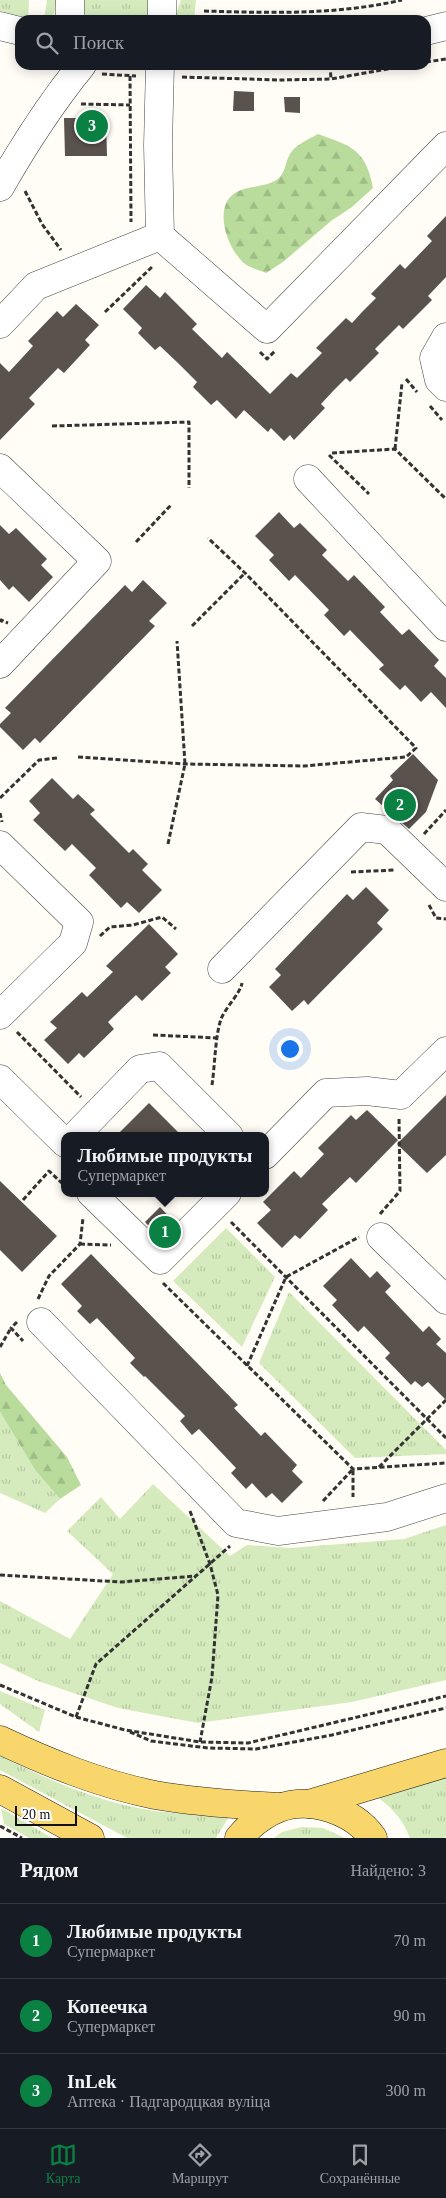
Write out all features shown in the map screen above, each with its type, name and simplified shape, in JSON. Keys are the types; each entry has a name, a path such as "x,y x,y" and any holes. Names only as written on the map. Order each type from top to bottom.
{"main road":[{"path":"0,1740 79,1774 153,1794 195,1801 280,1807 307,1804 446,1763"},
{"path":"0,1789 90,1838"},
{"path":"307,1804 330,1807 350,1816 368,1831 373,1838"},
{"path":"239,1838 258,1820 280,1807"}],"street":[{"path":"70,0 70,15"},
{"path":"162,0 162,15"},
{"path":"0,26 15,30"},
{"path":"431,30 446,26"},
{"path":"6,176 86,70"},
{"path":"160,71 160,236 267,329 446,146"},
{"path":"0,324 36,286 160,236"},
{"path":"446,337 434,358 439,380 446,387"},
{"path":"0,468 97,561 0,664"},
{"path":"308,479 446,627"},
{"path":"233,974 361,827 387,830 437,896"},
{"path":"0,845 78,922 73,943 5,1020"},
{"path":"269,1151 326,1093 367,1091 401,1095 446,1051"},
{"path":"79,1132 140,1069 158,1066 225,1132"},
{"path":"0,1079 61,1139"},
{"path":"87,1204 160,1260 223,1197"},
{"path":"370,1233 446,1300"},
{"path":"31,1320 236,1523 278,1531 387,1517 446,1498"}],"path":[{"path":"204,11 284,14 377,6 402,0"},
{"path":"431,61 446,59"},
{"path":"93,70 130,76 160,71 279,80 332,79 382,70"},
{"path":"331,70 332,79"},
{"path":"130,76 131,248"},
{"path":"74,104 130,104"},
{"path":"6,176 67,259 66,274"},
{"path":"395,449 402,383"},
{"path":"52,426 189,422 189,488"},
{"path":"369,494 331,454 395,449 446,500"},
{"path":"136,542 171,505"},
{"path":"78,757 185,764 304,766 406,757 416,748 246,572 208,538"},
{"path":"192,626 246,572"},
{"path":"168,844 185,764 177,641"},
{"path":"0,798 39,760 57,758"},
{"path":"422,836 446,810"},
{"path":"350,872 401,870"},
{"path":"437,896 436,918 446,919"},
{"path":"96,941 110,927 133,925 162,917 176,929"},
{"path":"212,1091 221,1020 230,1001 242,987 233,974"},
{"path":"5,1020 85,1101"},
{"path":"152,1035 218,1038"},
{"path":"247,1366 286,1277 370,1233 400,1191 399,1110"},
{"path":"23,1200 50,1171 61,1182"},
{"path":"0,1347 11,1328 31,1320 49,1276 80,1244 87,1204"},
{"path":"230,1221 446,1438"},
{"path":"80,1244 116,1246"},
{"path":"158,1278 353,1470 446,1463"},
{"path":"11,1328 31,1320"},
{"path":"379,1468 446,1400"},
{"path":"196,1516 190,1510 210,1564 218,1595 212,1677 200,1742"},
{"path":"76,1717 96,1664 230,1547 223,1541"},
{"path":"0,1575 122,1582 196,1576"},
{"path":"0,1685 76,1717 125,1730 200,1742 248,1743 446,1696"},
{"path":"125,1730 151,1741 208,1748 256,1749 332,1736 446,1708"},
{"path":"0,1826 22,1838"}],"green space":[{"path":"0,0 29,0 28,15 16,15 0,11"},
{"path":"47,0 57,0 54,14 45,15"},
{"path":"81,0 154,0 150,15 85,15"},
{"path":"181,0 196,0 194,15 176,14"},
{"path":"318,134 340,142 356,151 366,165 373,188 283,262 266,273 245,264 233,249 225,229 224,208 228,200 240,190 269,183 279,178 292,151 302,142"},
{"path":"226,1228 275,1277 242,1347 173,1281"},
{"path":"289,1292 446,1450 446,1454 355,1458 259,1363"},
{"path":"0,1373 6,1385 67,1457 81,1485 60,1499 35,1470 0,1412"},
{"path":"0,1412 35,1470 60,1499 45,1513 0,1493"},
{"path":"153,1484 230,1556 247,1545 290,1548 404,1539 446,1525 446,1680 352,1702 198,1723 118,1708 38,1681 0,1663 0,1601 70,1639 113,1574 67,1531 101,1497 120,1519"},
{"path":"0,1691 45,1710 39,1732 0,1704"},
{"path":"0,1756 63,1785 128,1806 180,1814 230,1815 216,1838 127,1838 0,1770"},
{"path":"446,1772 446,1836 444,1838 410,1838 394,1812 372,1793"},
{"path":"1,1808 52,1838 29,1838 4,1824"},
{"path":"302,1827 323,1828 345,1838 274,1838 282,1832"}],"building":[{"path":"234,91 254,92 254,111 233,111"},
{"path":"284,97 300,97 300,113 285,112"},
{"path":"64,118 106,118 107,156 65,156"},
{"path":"446,216 446,277 428,296 432,300 403,329 399,325 375,349 379,353 350,382 346,378 334,390 321,404 325,408 294,440 290,435 284,441 271,428 268,432 244,410 236,419 217,400 211,405 193,387 197,382 160,346 155,350 138,333 142,328 123,309 146,285 160,298 165,292 197,324 192,329 222,358 227,352 270,394 291,373 297,378 322,353 316,348 346,318 352,323 376,298 371,294 400,264 405,269 432,241 427,236"},
{"path":"76,304 99,325 85,340 90,345 64,373 58,368 29,398 35,404 0,440 0,363 9,372 33,346 28,341 57,311 63,317"},
{"path":"279,512 294,528 300,523 327,550 322,555 348,581 354,575 385,607 380,612 402,635 409,629 439,660 434,666 446,678 446,708 431,692 421,702 405,685 400,690 379,669 384,665 350,630 344,636 324,615 329,610 295,575 289,581 269,560 274,555 255,536"},
{"path":"0,525 9,534 16,528 47,559 41,565 53,577 29,602 13,586 9,590 0,580"},
{"path":"143,580 167,603 149,621 155,626 40,743 35,738 23,750 0,727 0,724 11,713 5,708 125,585 132,592"},
{"path":"413,754 438,780 426,812 409,829 375,799 393,780 390,776"},
{"path":"52,778 73,799 78,794 95,810 90,814 129,853 133,849 148,864 142,870 162,890 139,913 127,902 121,908 89,875 96,868 72,844 65,851 33,820 40,813 29,801"},
{"path":"366,887 389,910 377,923 383,929 308,1005 304,1000 292,1011 269,987 281,975 275,969 347,894 353,900"},
{"path":"149,924 178,954 165,967 171,973 142,1001 136,995 108,1022 114,1029 84,1058 79,1053 68,1064 44,1040 57,1028 50,1022 82,992 87,997 113,972 106,966"},
{"path":"446,1095 446,1155 427,1173 397,1144"},
{"path":"149,1103 178,1132 120,1132"},
{"path":"367,1110 398,1140 356,1183 350,1177 322,1204 328,1210 300,1239 295,1235 282,1248 257,1223 271,1210 263,1202 294,1171 301,1178 324,1154 318,1148 351,1115 356,1120"},
{"path":"0,1181 57,1236 22,1272 0,1250"},
{"path":"160,1207 175,1223 160,1238 145,1222"},
{"path":"91,1254 238,1405 234,1408 261,1436 265,1432 297,1465 292,1471 303,1482 282,1503 272,1493 266,1498 252,1483 246,1489 231,1473 236,1468 199,1429 192,1435 180,1421 185,1416 130,1363 135,1358 97,1318 90,1324 77,1311 82,1306 61,1284"},
{"path":"351,1258 370,1278 377,1271 391,1286 385,1292 423,1332 429,1326 441,1339 436,1344 446,1353 446,1400 428,1382 422,1387 415,1381 411,1385 385,1358 390,1353 364,1326 358,1332 332,1305 337,1300 323,1286"}],"place":[{"name":"InLek","path":"92,126"},
{"name":"Копеечка","path":"400,805"},
{"name":"Любимые продукты","path":"165,1232"}]}
